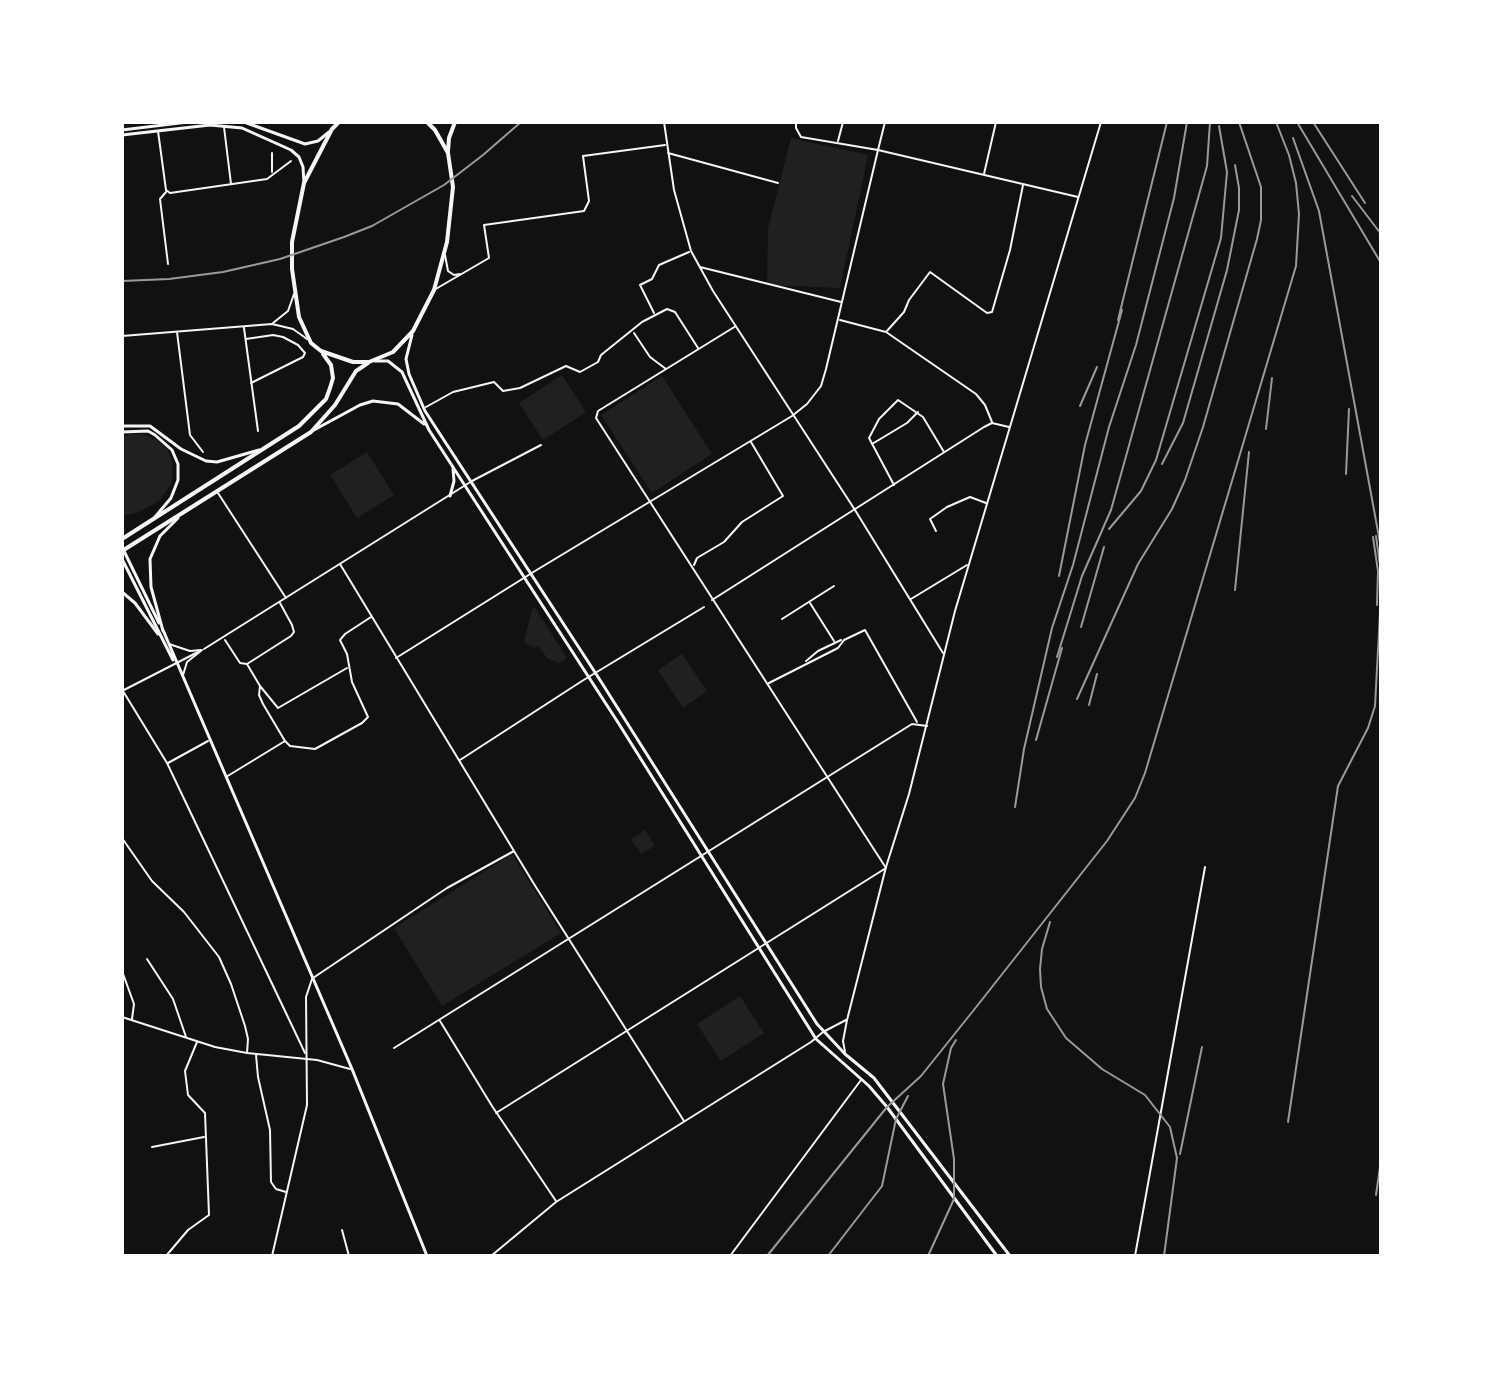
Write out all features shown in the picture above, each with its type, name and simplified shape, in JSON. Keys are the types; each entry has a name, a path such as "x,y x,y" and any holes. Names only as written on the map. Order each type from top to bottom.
{"highway":[{"path":"122,539 299,426 326,399 333,378 331,365 311,343 299,317 294,292 292,242 304,183 332,129 339,122"},
{"path":"124,549 311,432 335,405 356,371 393,352 413,331 434,290 452,210 452,167 448,153 427,122"},
{"path":"448,153 455,122"},
{"path":"321,351 353,362 371,362"}],"main road":[{"path":"122,132 188,122"},
{"path":"244,122 305,144 318,141 332,129"},
{"path":"158,126 224,126 260,135 299,157 304,183"},
{"path":"413,331 406,359 424,408 765,944 823,1032 878,1081 1010,1256"},
{"path":"371,362 388,361 395,365 429,430"},
{"path":"311,432 373,401 390,401 419,417 466,485 816,1039 871,1088 997,1256"},
{"path":"122,426 150,426 172,450 178,464 178,480 171,498 149,522"},
{"path":"122,432 156,433 206,461 217,462 266,447"},
{"path":"450,496 454,481 452,465"},
{"path":"163,631 151,587 150,559 160,536 187,510"},
{"path":"124,549 169,644 352,1069 427,1256"},
{"path":"122,559 158,634"},
{"path":"122,592 135,603 176,663"}],"street":[{"path":"664,122 667,153 691,251 944,655"},
{"path":"796,122 801,137 878,150 1079,198"},
{"path":"838,142 843,122"},
{"path":"396,658 807,404 821,386 885,122"},
{"path":"984,174 996,122"},
{"path":"845,1054 843,1041 847,1020 944,655 1101,122"},
{"path":"158,126 167,192"},
{"path":"224,126 231,185"},
{"path":"434,290 489,258 484,225 584,211 589,201 583,156 666,145"},
{"path":"272,153 272,173"},
{"path":"667,153 778,183"},
{"path":"168,264 160,199 167,192 267,179 291,161"},
{"path":"886,332 904,312 930,272 987,313 992,312 1010,250 1023,184"},
{"path":"655,314 640,285 652,279 659,265 691,251"},
{"path":"445,252 448,271 454,275 461,274"},
{"path":"700,267 842,302"},
{"path":"272,324 288,311 294,292"},
{"path":"424,408 453,392 494,382 503,391 529,384 566,366 580,372 598,362 601,355 655,314 667,309 675,312 698,349"},
{"path":"838,319 886,332 980,398 990,424"},
{"path":"122,336 272,324 293,329 311,343"},
{"path":"736,326 598,411 596,418 886,868"},
{"path":"244,327 258,431"},
{"path":"177,331 190,435 203,452"},
{"path":"634,332 650,357 666,369"},
{"path":"246,339 273,335 283,337 305,353 303,357 251,383"},
{"path":"894,485 872,445 870,434 898,400 918,412 944,453"},
{"path":"872,445 918,412"},
{"path":"712,600 990,424 1010,428"},
{"path":"693,568 697,558 724,542 742,522 783,496 751,441"},
{"path":"308,1060 167,763 122,691 224,639 472,481 541,445"},
{"path":"217,491 286,599"},
{"path":"936,531 930,519 947,507 970,497 987,504"},
{"path":"340,564 684,1122"},
{"path":"910,600 969,564"},
{"path":"782,619 834,586"},
{"path":"809,602 835,642"},
{"path":"224,639 240,663 247,664 294,633 280,603"},
{"path":"459,760 704,607"},
{"path":"260,686 260,698 290,746 315,749 362,723 368,717 352,682 347,654 340,640 371,617"},
{"path":"802,664 818,651 865,630 918,723"},
{"path":"768,684 838,648 844,640"},
{"path":"169,644 190,651 202,650"},
{"path":"185,684 183,673 187,662 202,650"},
{"path":"247,664 278,708 349,667"},
{"path":"394,1048 912,724 927,726"},
{"path":"167,763 209,741"},
{"path":"225,778 285,741"},
{"path":"122,838 152,881 184,912 219,957 245,1026 247,1053"},
{"path":"277,1256 272,1255 307,1105 306,997 312,979 447,888 515,851"},
{"path":"1135,1256 1205,867"},
{"path":"496,1113 886,868"},
{"path":"147,959 173,999 186,1038"},
{"path":"122,971 134,1004 131,1021"},
{"path":"122,1017 197,1042 247,1053 317,1060 352,1069"},
{"path":"439,1020 556,1202"},
{"path":"491,1256 556,1202 823,1032 847,1020"},
{"path":"166,1256 188,1230 209,1215 205,1113 188,1095 185,1071 197,1042"},
{"path":"256,1054 270,1130 271,1182 276,1189 286,1192"},
{"path":"730,1256 862,1079"},
{"path":"871,1088 878,1081"},
{"path":"152,1147 205,1136"},
{"path":"981,1236 989,1228"},
{"path":"342,1230 349,1256"}],"shaded area":[{"path":"791,138 868,155 840,288 767,285 768,228"},
{"path":"562,375 586,412 543,440 519,403"},
{"path":"662,376 712,454 652,493 601,415"},
{"path":"143,434 167,449 173,473 172,483 159,501 137,513 122,516 122,437"},
{"path":"367,452 394,495 357,518 330,475"},
{"path":"535,608 567,658 559,663 548,659 538,646 534,648 524,642 532,609"},
{"path":"682,654 707,691 683,708 658,670"},
{"path":"645,830 655,846 641,854 631,839"},
{"path":"512,854 561,933 442,1006 394,928"},
{"path":"740,996 764,1033 721,1061 697,1024"}],"railway":[{"path":"122,281 223,272 280,259 372,226 444,185 521,122"},
{"path":"1118,320 1167,122"},
{"path":"1015,807 1024,749 1052,628 1073,565 1109,427 1136,345 1174,198 1187,122"},
{"path":"1057,657 1082,576 1111,510 1207,166 1210,122"},
{"path":"1077,699 1138,564 1172,509 1185,480 1257,239 1261,220 1261,187 1239,122"},
{"path":"767,1256 887,1107 921,1076 1107,841 1135,798 1296,266 1299,214 1296,183 1276,122"},
{"path":"1297,122 1381,263"},
{"path":"1313,122 1365,203"},
{"path":"1109,529 1141,491 1156,460 1221,238 1227,172 1219,126"},
{"path":"1293,138 1319,211 1381,548"},
{"path":"1162,464 1183,423 1227,270 1239,210 1235,165"},
{"path":"1352,196 1381,234"},
{"path":"1059,576 1085,445 1122,310"},
{"path":"1080,406 1097,367"},
{"path":"1266,429 1272,378"},
{"path":"1346,474 1349,409"},
{"path":"1235,590 1249,452"},
{"path":"1376,536 1381,572"},
{"path":"1373,537 1378,571 1377,605"},
{"path":"1081,627 1104,547"},
{"path":"1288,1122 1338,786 1368,728 1375,706 1381,594"},
{"path":"1036,740 1062,648"},
{"path":"1089,705 1097,674"},
{"path":"1050,922 1040,969 1047,1009 1066,1038 1102,1069 1145,1095 1170,1127 1177,1158 1164,1256"},
{"path":"928,1256 954,1199 954,1159 943,1084 951,1048 956,1040"},
{"path":"1180,1154 1202,1047"},
{"path":"828,1256 882,1186 896,1119 908,1096"},
{"path":"1376,1195 1381,1160"}]}
